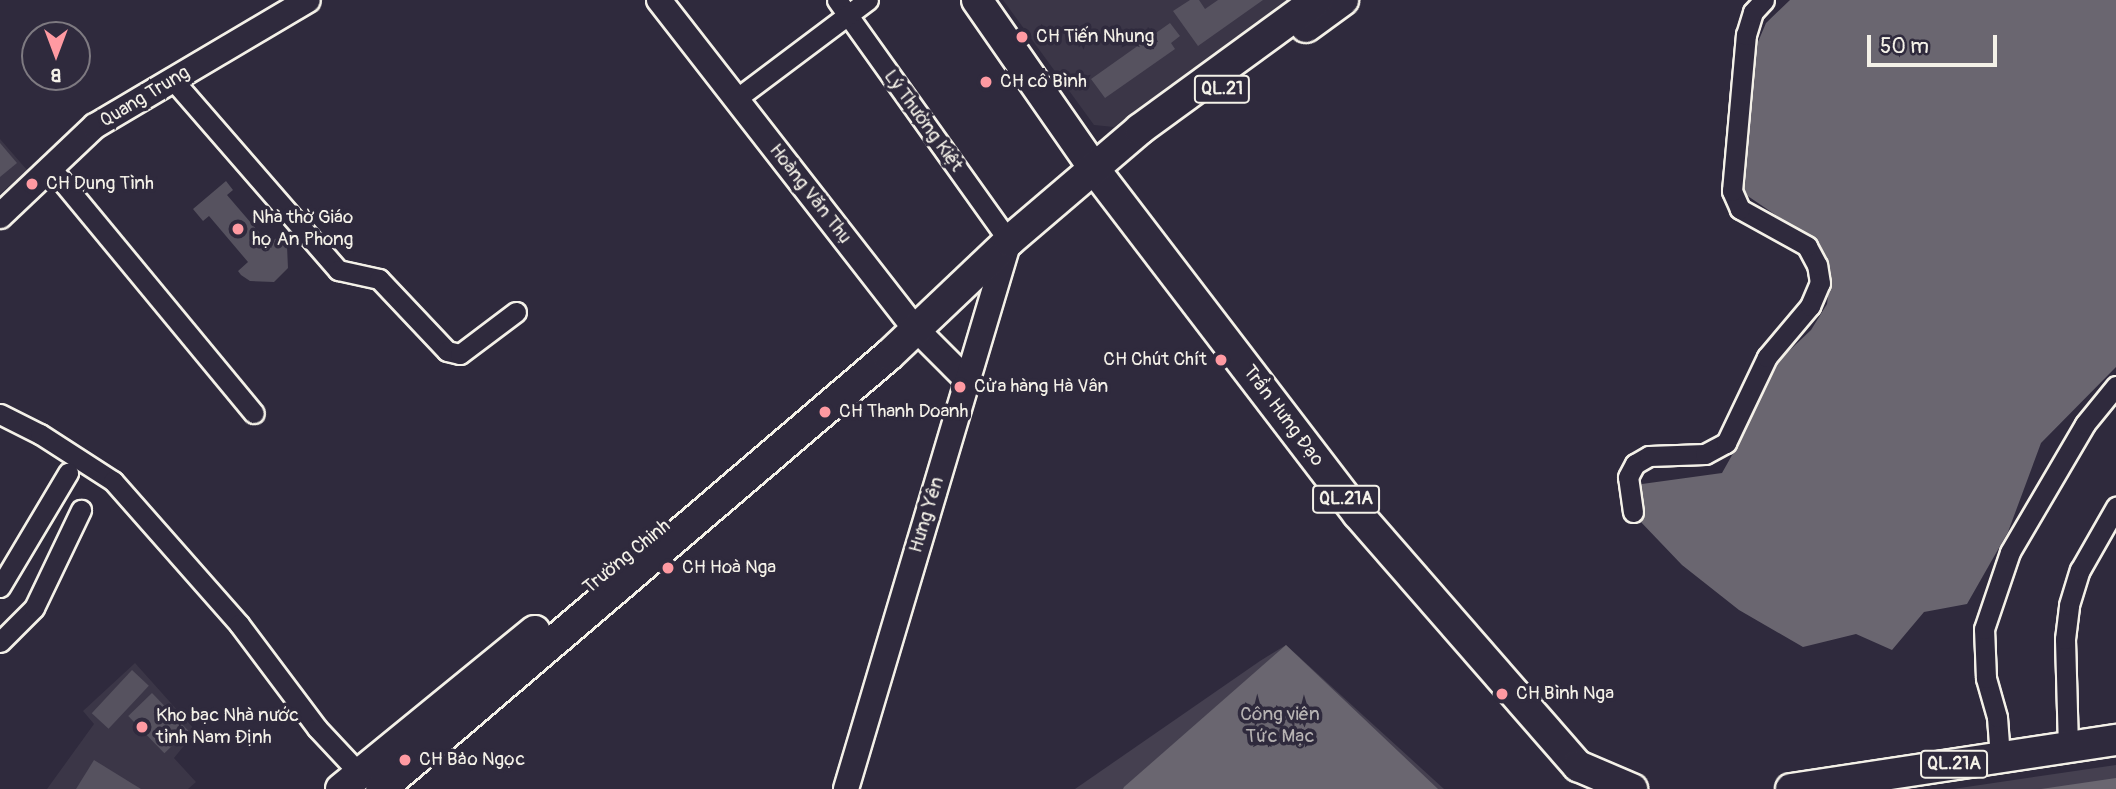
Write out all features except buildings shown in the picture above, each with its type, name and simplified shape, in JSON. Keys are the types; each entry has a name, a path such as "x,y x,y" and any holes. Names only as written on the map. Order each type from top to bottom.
{"main road":[{"name":"Trần Hưng Đạo","path":"977,0 1095,170 1358,514 1532,717 1578,766 1632,789"},
{"name":"Trường Chinh","path":"364,785 889,355 914,327 1009,241 1140,130 1317,0"},
{"name":"Trường Chinh","path":"1095,170 1147,145 1343,0"},
{"name":"QL.21A","path":"1791,789 2116,740"}],"street":[{"name":"Quang Trung","path":"0,216 94,126 308,0"},
{"name":"Hoàng Văn Thụ","path":"659,0 914,327 968,381"},
{"name":"Lý Thường Kiệt","path":"837,0 1009,241"},
{"path":"736,99 849,17 868,0"},
{"path":"1633,512 1628,477 1635,464 1649,456 1705,454 1726,443 1767,357 1810,306 1820,283 1817,265 1807,246 1741,209 1732,191 1746,35 1754,12 1764,0"},
{"path":"173,80 338,270 380,279 447,351 460,354 516,312"},
{"path":"51,168 254,413"},
{"name":"Hưng Yên","path":"846,789 1009,241"},
{"path":"2000,757 1997,717 1986,678 1984,629 2010,552 2085,424 2116,386"},
{"path":"0,414 40,434 113,481 239,624 317,728 364,785"},
{"path":"0,587 68,473"},
{"path":"2068,747 2065,639 2069,605 2080,570 2116,507"},
{"path":"0,642 34,608 81,510"}],"shaded area":[{"path":"1003,0 1288,0 1114,127 1094,125"},
{"path":"1790,0 2116,0 2116,367 2041,443 2008,532 1967,604 1924,612 1892,650 1856,634 1803,647 1739,610 1682,565 1638,519 1642,484 1722,473 1740,441 1771,368 1811,330 1827,304 1831,272 1812,240 1739,190 1749,63 1766,23"},
{"path":"0,139 27,170 0,194"},
{"name":"Công viên Tức Mạc","path":"1286,645 1438,789 1123,789 1124,787"},
{"name":"Kho bạc Nhà nước tỉnh Nam Định","path":"135,663 196,731 174,758 196,782 188,789 47,789 94,724 83,711"},
{"path":"2116,778 2116,789 2041,789"}],"green space":[{"name":"Công viên Tức Mạc","path":"1286,645 1444,789 1075,789 1260,661"},
{"path":"2116,765 2116,789 1953,789"}],"place":[{"name":"CH Tiến Nhung","path":"1022,37"},
{"name":"CH cô Bình","path":"986,82"},
{"name":"CH Dung Tình","path":"32,184"},
{"name":"Nhà thờ Giáo họ An Phong","path":"238,229"},
{"name":"CH Chút Chít","path":"1221,360"},
{"name":"Cửa hàng Hà Vân","path":"960,387"},
{"name":"CH Thanh Doanh","path":"825,412"},
{"name":"CH Hoà Nga","path":"668,568"},
{"name":"CH Bình Nga","path":"1502,694"},
{"name":"Kho bạc Nhà nước tỉnh Nam Định","path":"142,727"},
{"name":"CH Bảo Ngọc","path":"405,760"}]}
